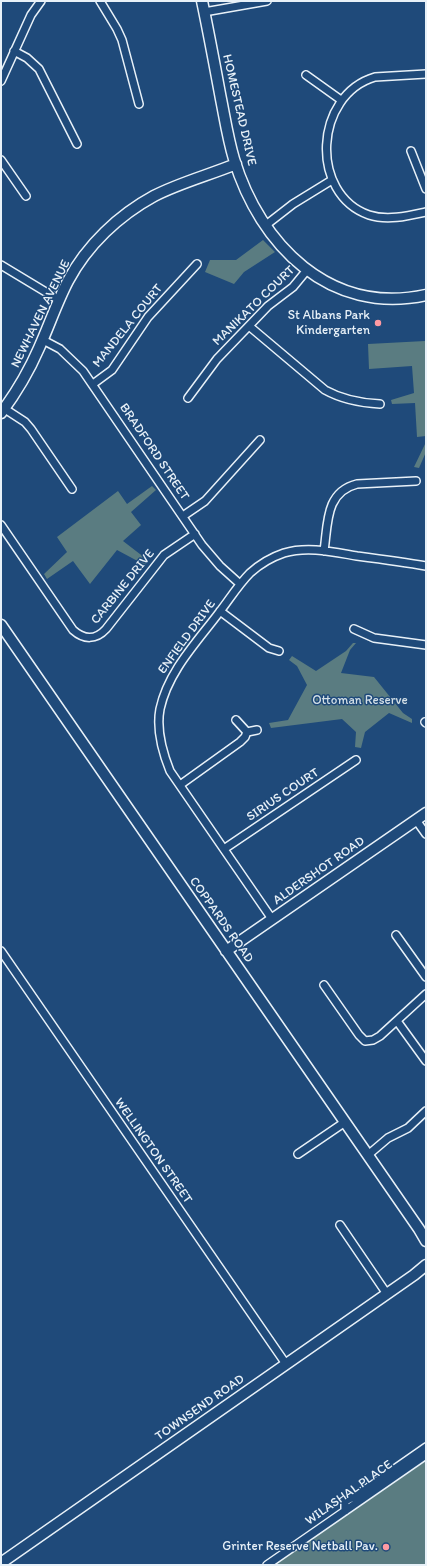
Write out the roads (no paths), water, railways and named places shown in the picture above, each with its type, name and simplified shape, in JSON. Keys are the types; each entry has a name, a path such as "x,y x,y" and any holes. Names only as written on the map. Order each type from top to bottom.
{"street":[{"path":"1,81 31,15 41,1"},
{"path":"100,1 122,40 139,104"},
{"name":"HOMESTEAD DRIVE","path":"202,1 228,135 236,164 248,193 266,225 278,242 288,254 307,270 329,284 344,290 371,297 402,299 426,295"},
{"path":"204,12 268,1"},
{"path":"14,51 27,58 39,69 77,144"},
{"path":"426,74 382,76 367,80 352,89 341,100 331,119 327,142 328,162 332,180 354,208 370,215 386,218 426,212"},
{"path":"306,75 341,100"},
{"path":"411,151 426,189"},
{"path":"1,160 26,196"},
{"name":"NEWHAVEN AVENUE","path":"3,411 26,376 43,340 59,300 85,254 119,219 136,206 155,196 236,164"},
{"path":"266,225 293,204 332,180"},
{"name":"MANDELA COURT","path":"93,384 112,370 148,317 197,264"},
{"path":"1,265 59,300"},
{"name":"MANIKATO COURT","path":"188,398 217,359 268,306 294,287 307,270"},
{"path":"249,326 325,390 354,401 380,404"},
{"name":"BRADFORD STREET","path":"43,340 60,349 83,371 211,556 240,584"},
{"path":"3,411 18,417 28,426 72,489"},
{"path":"183,516 205,501 260,440"},
{"path":"324,551 331,508 336,497 341,491 348,486 357,484 416,481"},
{"name":"CARBINE DRIVE","path":"1,525 73,630 78,634 90,638 101,634 106,629 164,555 195,534"},
{"name":"ENFIELD DRIVE","path":"272,919 180,785 165,758 159,734 160,709 172,676 240,584 256,568 268,560 284,554 307,550 324,551 426,566"},
{"path":"220,611 269,648 279,651"},
{"name":"COPPARDS ROAD","path":"1,625 423,1233 426,1241"},
{"path":"354,629 374,638 426,645"},
{"path":"236,720 247,732"},
{"path":"247,732 257,730"},
{"path":"180,785 240,742 245,737 247,732"},
{"name":"SIRIUS COURT","path":"224,849 356,760"},
{"name":"ALDERSHOT ROAD","path":"226,951 426,813"},
{"path":"416,820 426,834"},
{"path":"396,935 426,977"},
{"name":"WELLINGTON STREET","path":"1,951 286,1364"},
{"path":"324,985 359,1035 365,1041 373,1040 397,1021 426,994"},
{"path":"397,1021 426,1061"},
{"path":"368,1155 388,1138 408,1128 426,1111"},
{"path":"298,1154 345,1122"},
{"path":"340,1225 387,1294"},
{"name":"TOWNSEND ROAD","path":"1,1563 387,1294 426,1265"},
{"name":"TOWNSEND ROAD","path":"414,1275 426,1269"},
{"path":"345,1511 345,1501 357,1495 426,1447"},
{"name":"WILASHAL PLACE","path":"267,1565 426,1455"}],"place":[{"name":"St Albans Park Kindergarten","path":"378,323"},
{"name":"Grinter Reserve Netball Pav.","path":"386,1547"}],"park label":[{"name":"Ottoman Reserve","path":"360,701"}]}
